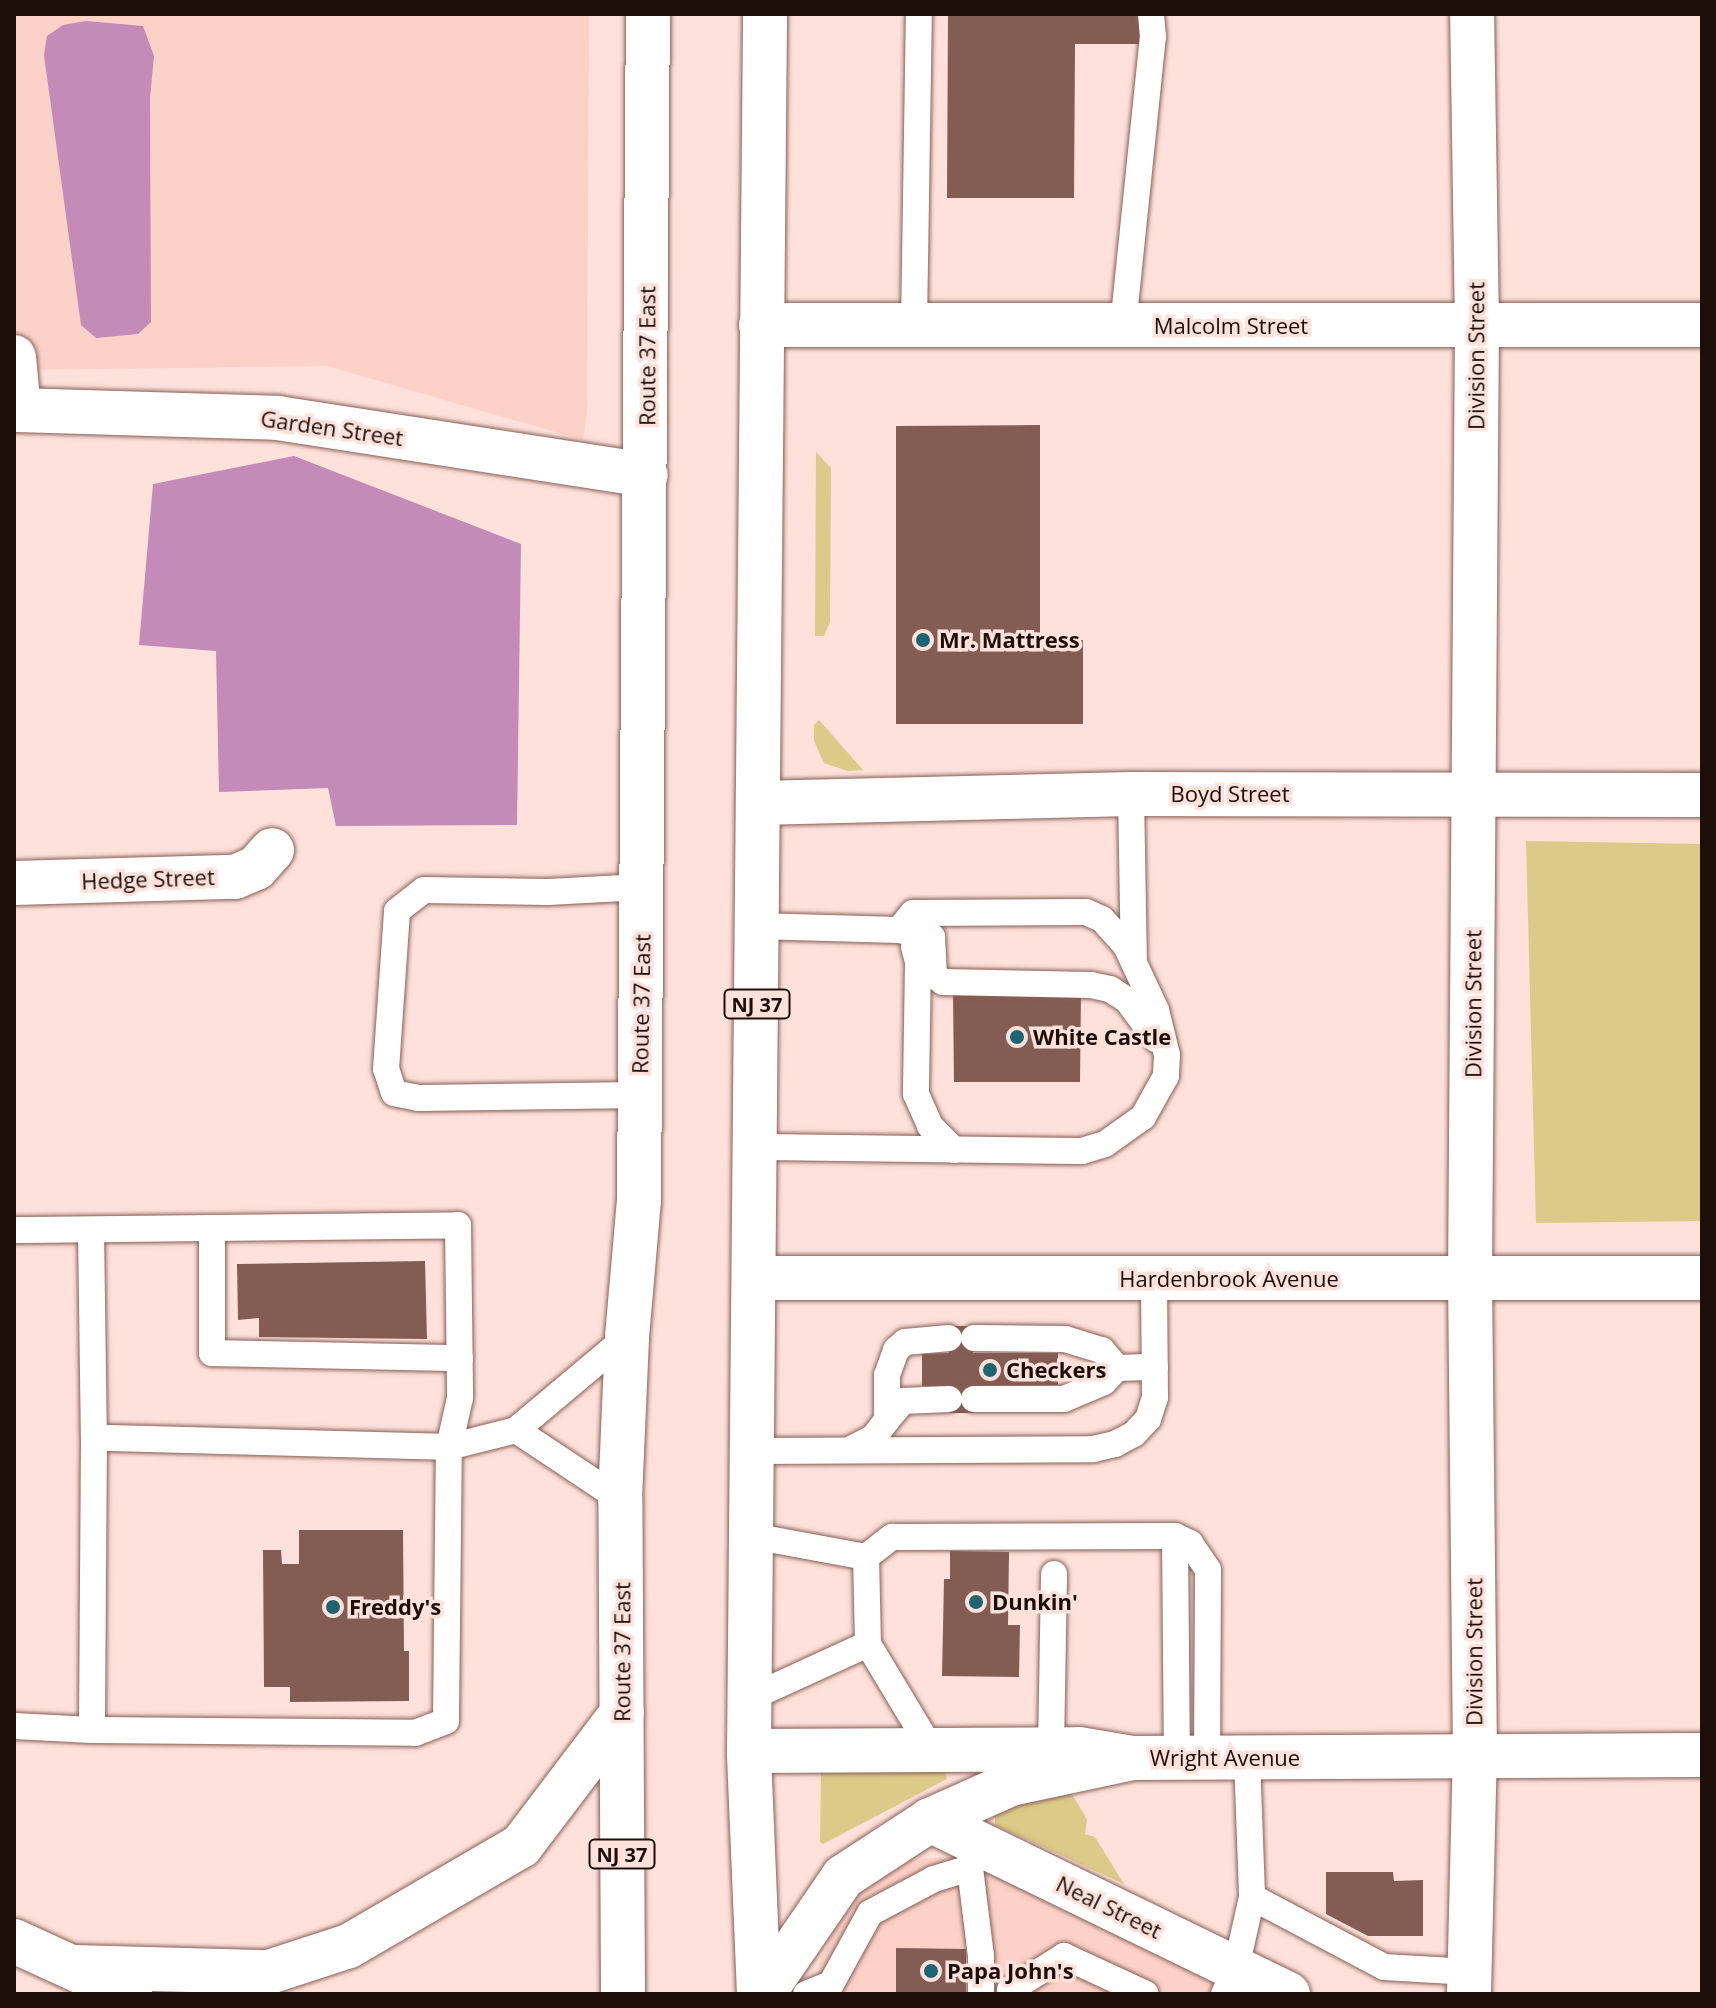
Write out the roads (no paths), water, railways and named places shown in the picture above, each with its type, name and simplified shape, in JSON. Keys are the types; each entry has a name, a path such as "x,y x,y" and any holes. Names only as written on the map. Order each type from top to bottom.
{"main road":[{"name":"Route 37 East","path":"623,1994 620,1499 627,1337 639,1200 648,14"},
{"name":"NJ 37","path":"761,1994 749,1751 757,1147 756,926 765,14"},
{"name":"Division Street","path":"1470,1983 1475,1756 1470,1278 1477,326 1472,14"},
{"name":"Malcolm Street","path":"761,325 1702,325"},
{"path":"14,357 16,410"},
{"name":"Garden Street","path":"16,410 278,418 646,475"},
{"name":"Boyd Street","path":"758,803 1131,794 1702,795"},
{"name":"Hedge Street","path":"14,883 235,877 256,868 272,850"},
{"name":"Hardenbrook Avenue","path":"755,1278 1702,1278"},
{"path":"73,1967 269,1972 349,1946 521,1846 622,1713"},
{"name":"Wright Avenue","path":"749,1751 1079,1749 1132,1758 1702,1755"},
{"path":"761,1994 843,1877 930,1820 1011,1784 1132,1758"},
{"name":"Neal Street","path":"930,1820 976,1857 1230,1981 1288,1994"},
{"path":"14,1941 130,1994"}],"lane":[{"path":"914,325 919,14"},
{"path":"1123,326 1153,37 1151,14"},
{"path":"1131,794 1134,962"},
{"path":"640,1095 419,1098 394,1093 386,1069 397,911 424,890 548,892 642,887"},
{"path":"757,1147 1082,1151 1105,1144 1143,1117 1154,1101 1166,1076 1167,1055 1156,1010 1117,933 1102,919 1086,912 913,913 899,930"},
{"path":"756,926 899,930 932,937 934,975 943,982 1091,985 1110,989 1127,1000 1167,1055"},
{"path":"899,930 912,939 918,962 916,1094 930,1126 954,1150"},
{"path":"916,1094 932,997 943,982"},
{"path":"14,1230 458,1225 460,1358 460,1398 449,1447 446,1721 415,1733 92,1730 14,1726"},
{"path":"212,1228 212,1353 460,1358"},
{"path":"91,1230 94,1438 92,1730"},
{"path":"753,1451 1093,1449 1115,1444 1134,1434 1148,1419 1155,1397 1154,1280"},
{"path":"94,1438 449,1447 516,1430 627,1337"},
{"path":"887,1420 887,1375 896,1350 905,1342 961,1338 1065,1339 1102,1350 1117,1368"},
{"path":"849,1450 868,1442 903,1401 1064,1399 1104,1382 1117,1368 1155,1367"},
{"path":"516,1430 620,1499"},
{"path":"752,1536 866,1557 892,1537 1175,1536 1210,1758 1252,1897 1230,1981"},
{"path":"866,1557 868,1644 931,1749"},
{"path":"1051,1749 1054,1574"},
{"path":"750,1698 868,1644"},
{"path":"806,1994 834,1989 870,1913 976,1857 981,1994"},
{"path":"1252,1897 1384,1967 1470,1983"},
{"path":"1010,1990 1064,1956 1146,1994"}],"place":[{"name":"Mr. Mattress","path":"923,640"},
{"name":"White Castle","path":"1017,1037"},
{"name":"Checkers","path":"990,1370"},
{"name":"Dunkin'","path":"976,1602"},
{"name":"Freddy's","path":"333,1607"},
{"name":"Papa John's","path":"931,1971"}]}
